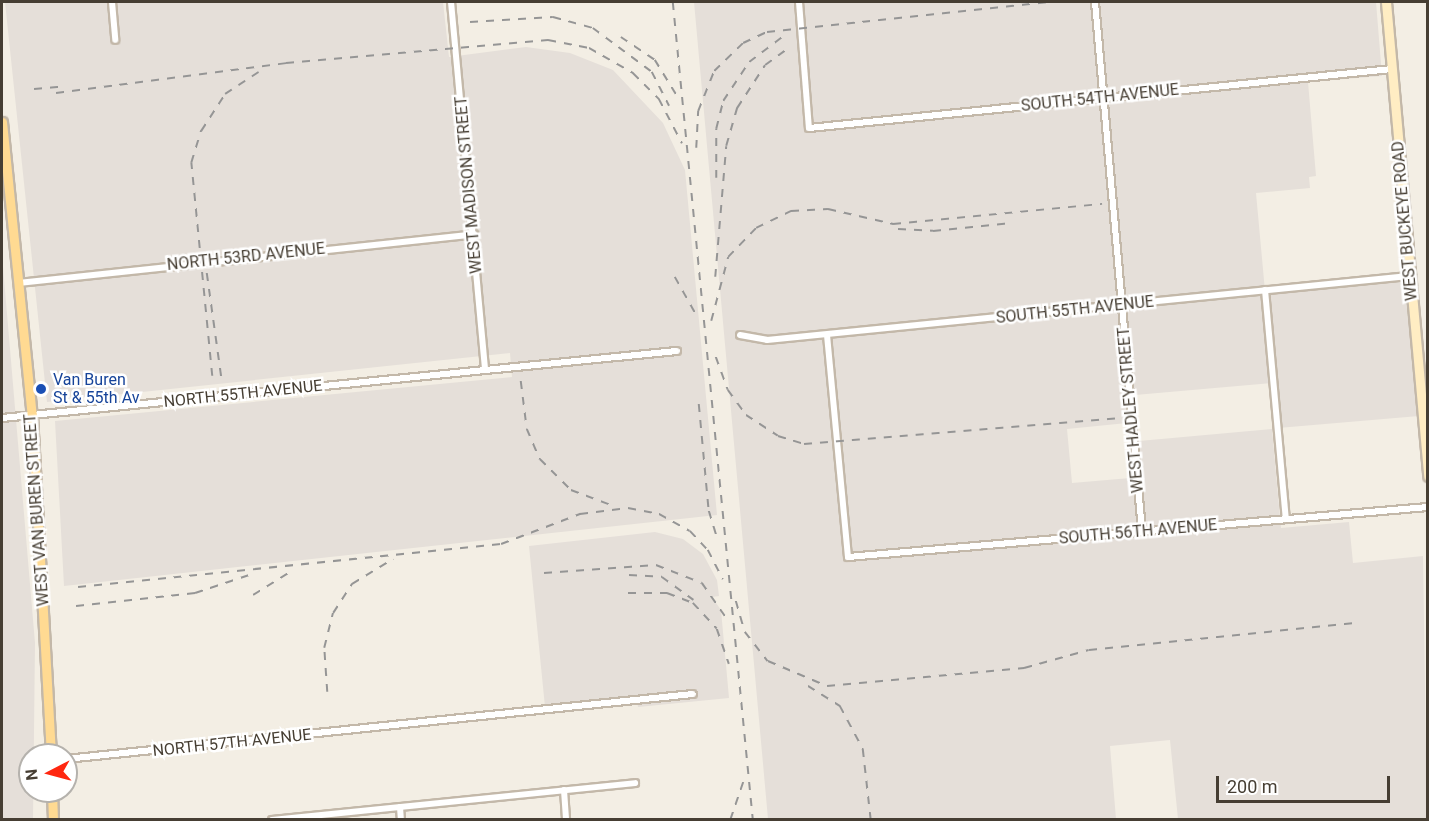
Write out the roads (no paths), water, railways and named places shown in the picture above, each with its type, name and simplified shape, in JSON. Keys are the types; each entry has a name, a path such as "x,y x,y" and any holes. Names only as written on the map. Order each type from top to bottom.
{"main road":[{"name":"WEST BUCKEYE ROAD","path":"1386,2 1428,476"},
{"name":"WEST VAN BUREN STREET","path":"2,122 32,415 50,743"},
{"path":"52,803 53,819"}],"street":[{"path":"112,2 115,40"},
{"name":"WEST MADISON STREET","path":"451,2 485,369"},
{"name":"SOUTH 54TH AVENUE","path":"799,2 809,128 1392,69"},
{"name":"WEST HADLEY STREET","path":"1095,2 1142,531"},
{"name":"NORTH 53RD AVENUE","path":"19,283 474,234"},
{"name":"SOUTH 55TH AVENUE","path":"740,335 767,340 1409,276"},
{"path":"1265,290 1286,519"},
{"name":"SOUTH 56TH AVENUE","path":"827,334 848,557 1428,507"},
{"path":"485,369 677,351"},
{"name":"NORTH 55TH AVENUE","path":"2,418 485,369"},
{"name":"NORTH 57TH AVENUE","path":"78,758 693,694"},
{"path":"272,819 635,783"},
{"path":"564,790 566,819"},
{"path":"400,807 401,819"}],"railway":[{"path":"673,2 753,820"},
{"path":"696,148 698,111 714,71 743,43 767,32 1046,2"},
{"path":"470,22 553,17 593,28 652,72 669,106"},
{"path":"621,37 655,60 679,99"},
{"path":"716,178 716,129 723,101 749,62 782,37"},
{"path":"56,93 286,63 548,40 589,48 633,73 659,99 682,143"},
{"path":"715,277 726,146 737,108 765,65 787,49"},
{"path":"212,376 191,163 201,131 225,94 263,69"},
{"path":"34,89 66,86"},
{"path":"711,321 728,257 756,228 791,211 828,209 893,224 1102,204"},
{"path":"898,229 933,231 1012,223"},
{"path":"207,273 222,381"},
{"path":"675,277 698,318"},
{"path":"716,357 728,390 746,415 778,436 804,444 1121,418"},
{"path":"521,381 527,429 540,459 571,490 611,505"},
{"path":"699,404 709,511 718,540"},
{"path":"78,587 501,544 580,514 628,508 659,514 690,531 708,550 723,579"},
{"path":"327,692 324,648 333,613 352,584 393,559"},
{"path":"544,573 656,565 702,583 727,619"},
{"path":"253,595 293,570"},
{"path":"76,606 195,593 249,575"},
{"path":"629,575 662,577 694,600"},
{"path":"628,593 667,593 693,603 717,629 729,664"},
{"path":"736,601 745,632 768,661 827,686 1024,668 1089,650 1355,623"},
{"path":"808,686 840,706 863,749 871,820"},
{"path":"730,820 743,782"}],"place":[{"name":"Van Buren St & 55th Av","path":"41,389"}]}
